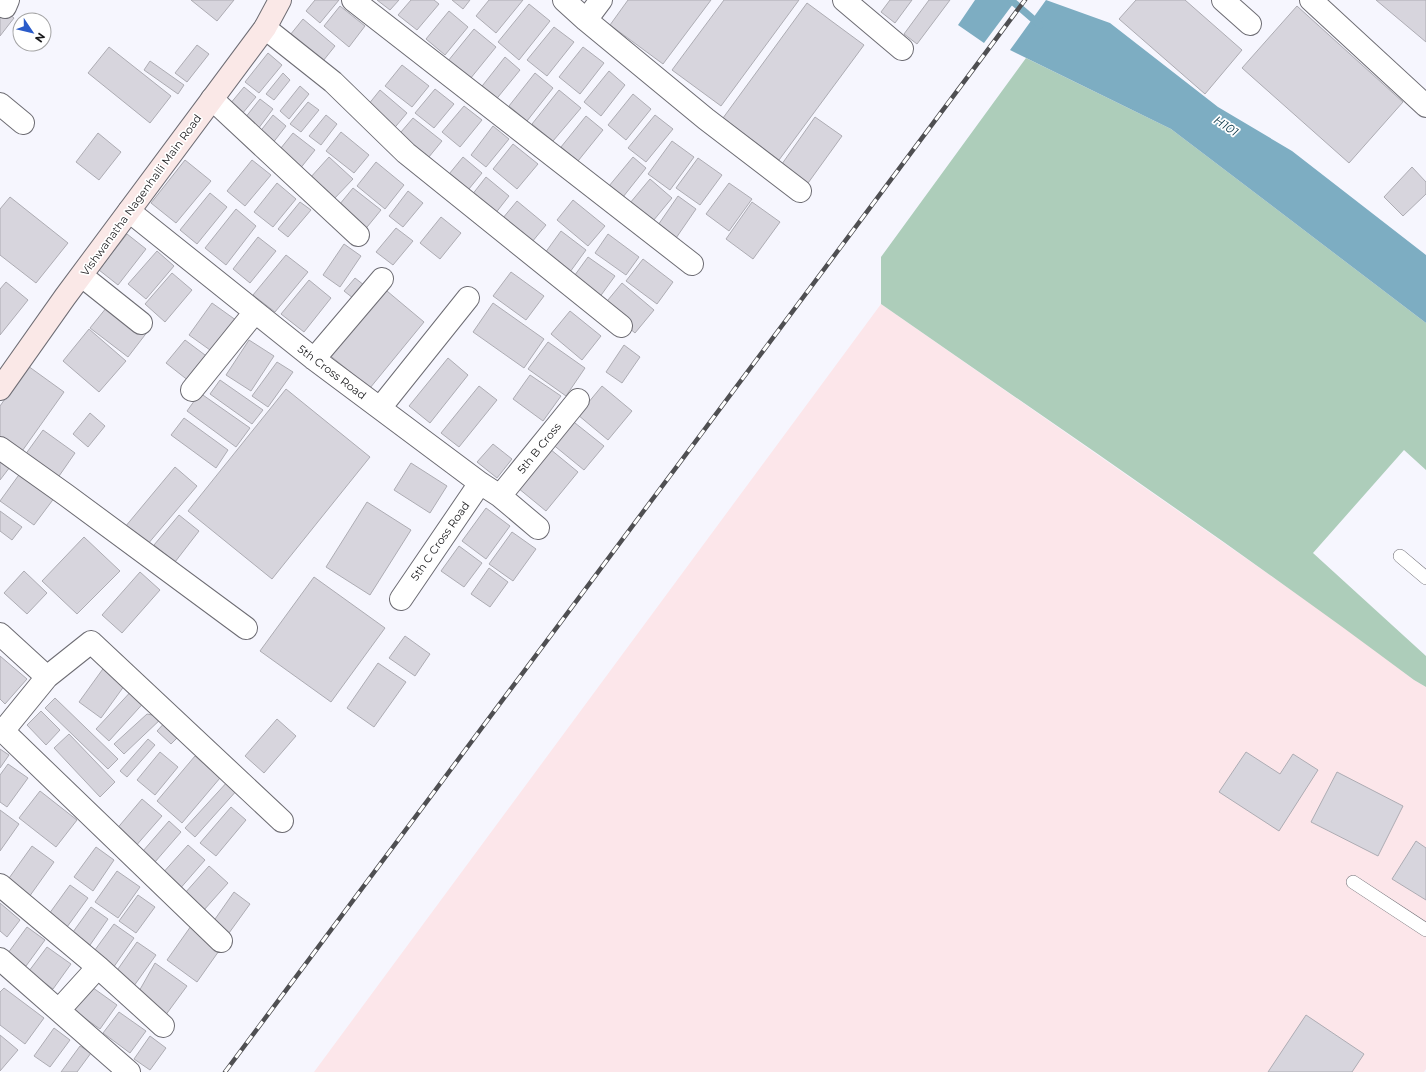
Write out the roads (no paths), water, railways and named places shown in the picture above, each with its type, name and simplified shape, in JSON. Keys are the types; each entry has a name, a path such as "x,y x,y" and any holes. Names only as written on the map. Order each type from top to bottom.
{"street":[{"name":"Vishwanatha Nagenhalli Main Road","path":"0,389 265,28 280,0"},
{"path":"353,0 692,264"},
{"path":"564,0 706,119 800,191"},
{"path":"586,20 601,0"},
{"path":"844,0 902,49"},
{"path":"1223,0 1250,24"},
{"path":"1311,0 1426,106"},
{"path":"265,28 334,82 406,153 621,326"},
{"path":"212,99 358,235"},
{"path":"0,104 23,123"},
{"name":"5th Cross Road","path":"129,212 314,359 480,483 500,496 538,528"},
{"path":"82,276 141,323"},
{"path":"314,359 382,279"},
{"path":"380,408 468,298"},
{"path":"192,390 255,312"},
{"name":"5th B Cross","path":"500,496 578,400"},
{"path":"0,448 66,494 246,628"},
{"name":"5th C Cross Road","path":"400,599 480,483"},
{"path":"0,634 46,677"},
{"path":"221,941 3,731 46,677 90,642 282,821"},
{"path":"0,885 98,967 163,1026"},
{"path":"2,965 59,1010 106,1065 129,1072"},
{"path":"59,1010 98,967"}],"lane":[{"path":"1400,556 1426,578"},
{"path":"1352,882 1426,930"}],"water":[{"path":"975,0 1016,0 984,43 958,25"},
{"path":"1046,0 1110,23 1218,107 1292,151 1426,255 1426,323 1171,129 1010,50"}],"waterway":[{"name":"H101","path":"1011,0 1040,25"}],"railway":[{"path":"225,1072 1025,0"}]}
